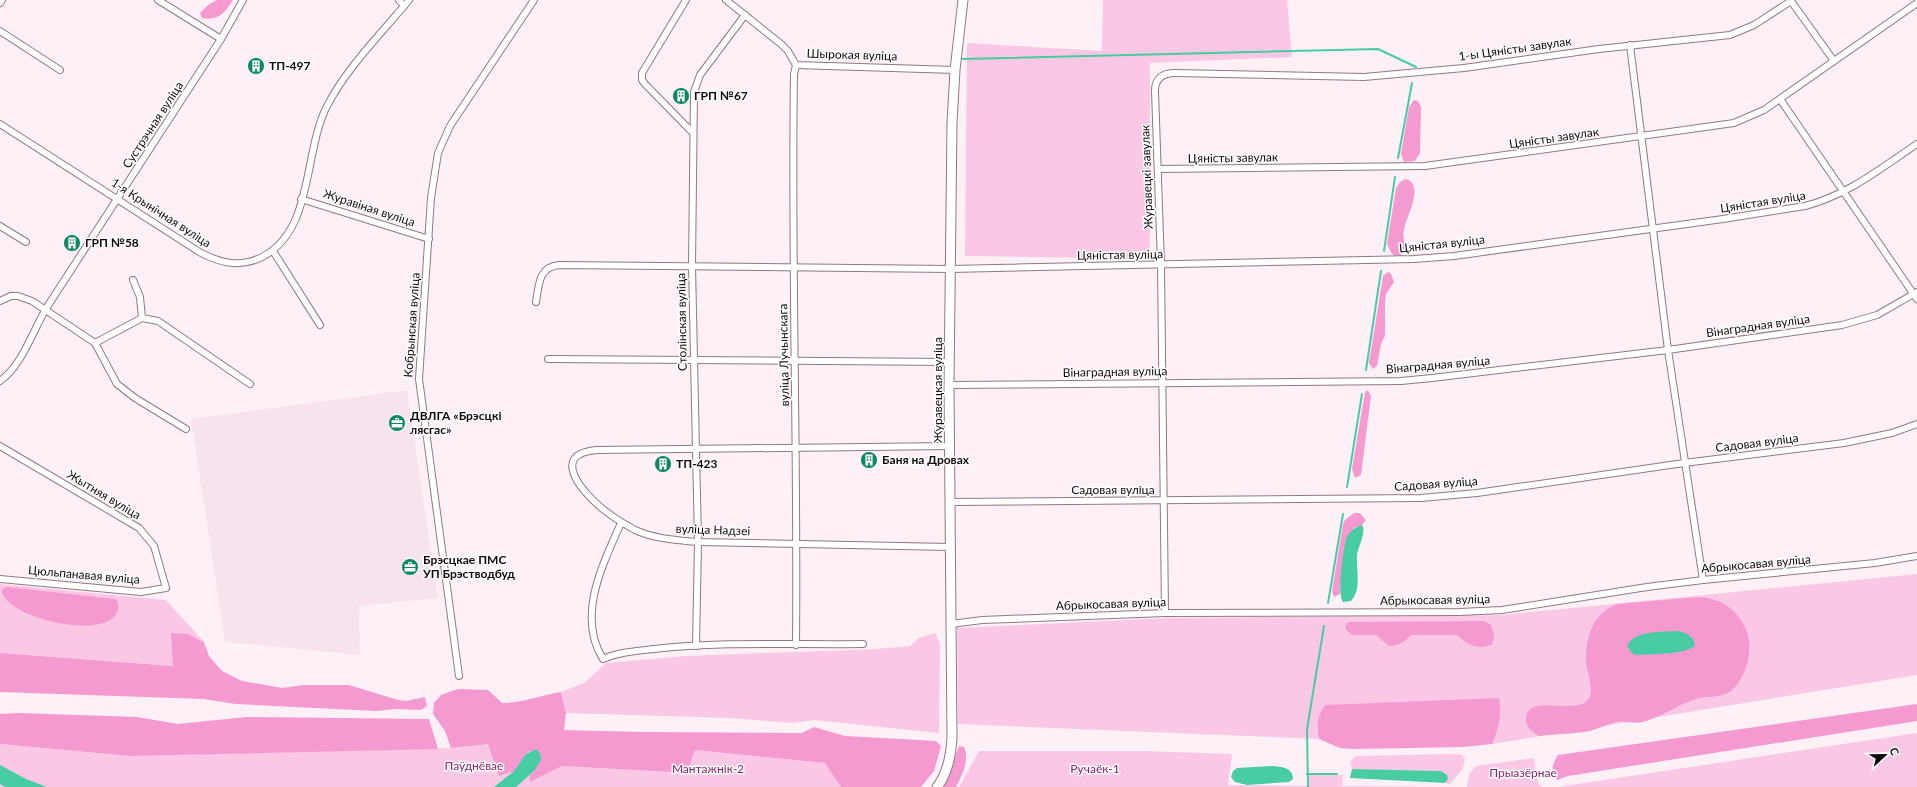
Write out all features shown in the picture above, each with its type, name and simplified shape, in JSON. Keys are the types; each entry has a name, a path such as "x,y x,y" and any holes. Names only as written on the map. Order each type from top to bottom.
{"street":[{"path":"158,0 221,39"},
{"name":"Сустрэчная вуліца","path":"0,380 8,375 16,363 46,310 221,39 243,0"},
{"path":"399,0 404,6"},
{"name":"1-я Крынічная вуліца","path":"0,124 196,250 218,261 243,264 258,259 273,251 284,241 292,228 301,199 315,138 328,105 365,50 409,0"},
{"name":"Кобрынская вуліца","path":"459,676 419,379 431,198 438,153 445,136 534,0"},
{"path":"686,0 642,73 642,77 645,84 693,133"},
{"name":"Шырокая вуліца","path":"726,0 782,44 796,65 955,70"},
{"name":"Журавецкая вуліца","path":"938,787 944,776 951,754 949,385 952,123 955,70 963,0"},
{"name":"Журавецкая вуліца","path":"961,15 967,0"},
{"name":"1-ы Цяністы завулак","path":"1160,77 1171,73 1383,76 1464,68 1630,45 1735,34 1754,25 1791,1 1834,61"},
{"name":"Цяністы завулак","path":"1158,169 1425,166 1734,123 1757,114 1780,99 1917,3"},
{"name":"Столінская вуліца","path":"696,646 698,542 692,266 694,92 697,80 745,15"},
{"path":"0,31 60,70"},
{"path":"1630,45 1668,350 1703,580"},
{"name":"вуліца Лучынскага","path":"796,65 794,74 793,137 796,361 796,645"},
{"name":"Журавецкі завулак","path":"1160,77 1156,83 1155,91 1161,265 1165,501 1165,613"},
{"path":"1780,99 1916,295"},
{"name":"Цяністая вуліца","path":"536,302 542,274 547,268 555,265 950,269 1427,258 1652,229 1796,208 1825,201 1844,192 1917,144"},
{"name":"Журавіная вуліца","path":"301,199 429,239"},
{"path":"0,226 26,242"},
{"path":"273,251 320,325"},
{"path":"133,280 140,297 142,318"},
{"name":"Вінаградная вуліца","path":"949,385 1416,380 1668,350 1854,322 1877,315 1916,295"},
{"path":"0,301 11,296 18,296 32,301 95,343 117,384 135,398 186,429"},
{"path":"95,343 142,318 158,322 250,384"},
{"path":"548,360 950,362"},
{"name":"Садовая вуліца","path":"950,502 1420,498 1476,493 1684,463 1860,441 1892,433 1917,424"},
{"name":"Жытняя вуліца","path":"0,446 139,528 154,546 166,588"},
{"name":"вуліца Надзеі","path":"950,446 590,450 575,457 572,468 576,479 599,505 621,523 657,537 698,542 950,547"},
{"path":"621,523 601,568 594,594 592,634 595,644 603,659 613,655 646,650 696,646 863,644"},
{"name":"Абрыкосавая вуліца","path":"951,624 982,620 1165,613 1476,612 1508,609 1611,592 1703,580 1875,563 1917,556"},
{"name":"Цюльпанавая вуліца","path":"0,579 141,592 166,588"}],"shaded area":[{"path":"217,0 233,0 227,9 217,17 208,19 202,18 200,13 208,5"},
{"path":"1414,100 1418,101 1421,107 1420,153 1415,161 1404,162 1401,154 1409,107"},
{"path":"1405,179 1411,182 1414,187 1414,193 1413,201 1403,232 1406,248 1401,255 1396,256 1392,254 1387,244 1396,188 1400,182"},
{"path":"1388,272 1391,274 1394,282 1386,294 1385,335 1381,344 1377,366 1373,369 1369,363 1383,276"},
{"path":"407,390 438,598 359,606 360,655 225,642 191,419"},
{"path":"1368,390 1371,396 1361,475 1355,478 1352,469 1365,392"},
{"path":"1354,513 1360,513 1366,520 1362,525 1354,528 1344,548 1340,594 1334,597 1332,591 1343,524 1345,520"},
{"path":"1362,525 1363,535 1357,555 1358,579 1356,591 1351,601 1343,602 1341,598 1341,581 1345,542 1352,531"},
{"path":"7,587 115,599 118,602 115,616 103,623 84,626 62,624 40,618 20,610 7,600 2,589"},
{"path":"1699,597 1721,602 1733,610 1738,615 1746,629 1749,645 1748,662 1737,685 1731,691 1723,695 1693,700 1643,722 1616,722 1590,731 1539,736 1529,728 1526,720 1528,712 1533,707 1541,705 1580,705 1587,701 1590,697 1591,687 1586,662 1587,644 1592,627 1602,613 1617,604"},
{"path":"1484,621 1491,625 1494,635 1492,645 1481,647 1469,644 1457,635 1411,635 1401,643 1389,646 1376,635 1352,635 1346,630 1345,626 1348,622"},
{"path":"1678,631 1691,637 1695,645 1685,651 1636,655 1632,653 1627,646 1636,637 1642,634"},
{"path":"171,633 188,634 204,642 209,656 222,671 242,681 282,688 304,685 349,685 398,700 406,701 425,697 427,706 421,710 395,709 376,711 236,704 203,699 0,692 0,653 173,666"},
{"path":"458,689 488,690 502,703 517,702 561,692 566,713 564,730 802,733 814,727 845,736 936,741 941,746 934,771 921,787 841,787 825,763 695,750 687,773 562,766 530,782 529,776 534,771 529,751 514,771 499,776 488,744 451,748 445,731 433,714 434,703 441,695"},
{"path":"1499,698 1499,721 1492,744 1463,747 1355,749 1340,748 1319,739 1318,721 1320,713 1325,705"},
{"path":"1917,704 1917,721 1568,776 1557,780 1553,773 1553,765 1558,755"},
{"path":"19,713 137,717 178,724 246,717 429,719 438,749 130,756 0,744 0,714"},
{"path":"959,746 964,747 966,752 966,763 963,773 956,787 944,787"},
{"path":"536,749 540,753 541,760 534,771 516,787 494,787 514,771 526,754"},
{"path":"0,765 26,779 47,787 5,787 0,784"},
{"path":"1274,766 1289,770 1293,775 1293,779 1289,782 1247,785 1235,782 1231,777 1233,771 1237,768"},
{"path":"1352,769 1441,771 1447,775 1448,779 1445,783 1350,778"}],"green space":[{"path":"1103,0 1287,0 1292,57 1150,63 1150,259 965,256 967,43 1102,51"},
{"path":"1917,574 1917,675 1492,744 1499,721 1500,710 1498,698 1316,727 1319,739 958,724 957,628 1168,618 1501,615"},
{"path":"0,584 166,600 204,642 188,634 174,666 0,653"},
{"path":"935,633 940,644 939,733 814,720 792,723 731,718 566,713 561,692 584,683 606,663 686,656 875,649 910,646 919,638"},
{"path":"1917,733 1917,787 1563,787 1564,786"},
{"name":"Паўднёвае","path":"488,743 499,776 524,757 530,782 562,766 687,773 695,750 825,763 841,787 0,787 0,744 130,756 451,748"},
{"name":"Ручаёк-1","path":"979,751 1147,751 1232,754 1228,785 1308,786 1309,775 1343,775 1342,786 1467,787 959,787"},
{"path":"1462,755 1465,760 1462,770 1450,784 1445,783 1448,779 1441,771 1352,769 1350,762 1355,756"},
{"name":"Прыазёрнае","path":"1534,758 1538,783 1543,787 1467,787 1469,774 1476,766"}],"waterway":[{"path":"962,59 1378,49 1416,67"},
{"path":"1398,158 1412,83"},
{"path":"1384,251 1395,177"},
{"path":"1366,370 1381,271"},
{"path":"1347,487 1362,394"},
{"path":"1328,603 1343,514"},
{"path":"1308,787 1307,729 1324,626"},
{"path":"1307,774 1337,774"}],"place":[{"name":"ТП-497","path":"256,66"},
{"name":"ГРП №67","path":"681,96"},
{"name":"ГРП №58","path":"72,243"},
{"name":"ДВЛГА «Брэсцкі лясгас»","path":"397,423"},
{"name":"Баня на Дровах","path":"869,460"},
{"name":"ТП-423","path":"663,464"},
{"name":"Брэсцкае ПМС УП Брэстводбуд","path":"410,567"}],"park label":[{"name":"Мантажнік-2","path":"708,769"}]}
